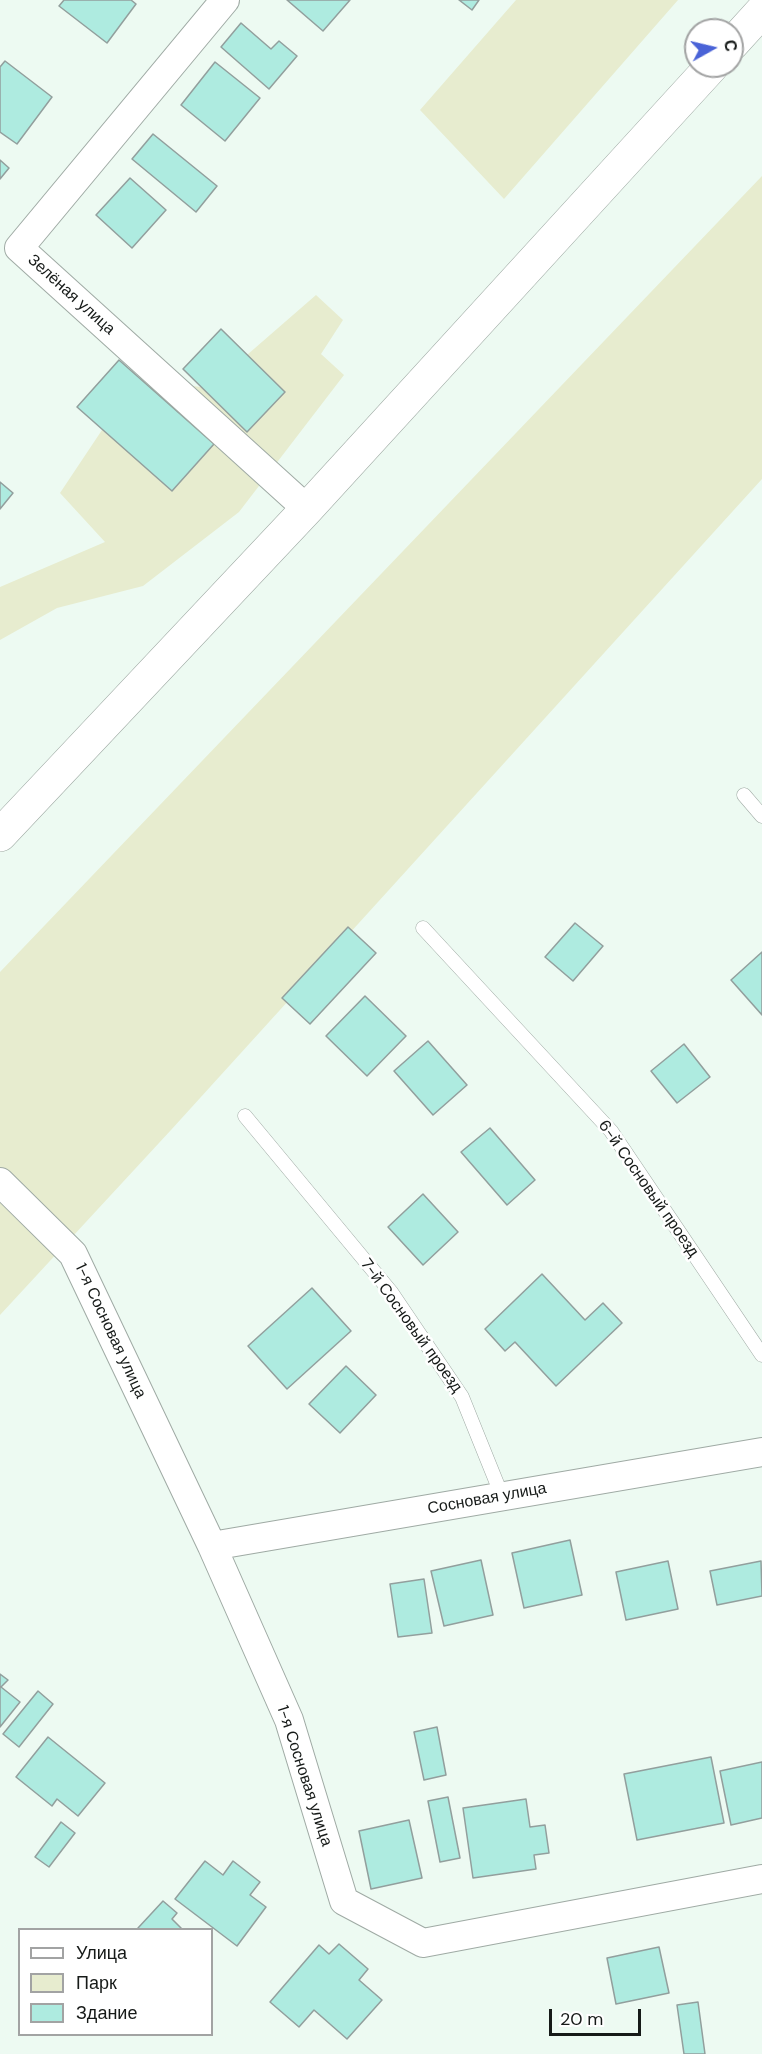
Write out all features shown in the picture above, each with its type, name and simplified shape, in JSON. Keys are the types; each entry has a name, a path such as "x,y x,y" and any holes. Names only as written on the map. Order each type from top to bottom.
{"street":[{"name":"Зелёная улица","path":"225,0 19,248 307,509"},
{"path":"744,31 762,11"},
{"path":"0,835 307,509 701,78"},
{"name":"1-я Сосновая улица","path":"0,1182 73,1254 212,1546 289,1720 344,1901 423,1943 762,1879"},
{"name":"Сосновая улица","path":"212,1546 762,1452"}],"lane":[{"path":"744,795 762,816"},
{"name":"6-й Сосновый проезд","path":"423,928 610,1131 762,1355"},
{"name":"7-й Сосновый проезд","path":"245,1116 391,1292 417,1330 462,1397 502,1496"}],"green space":[{"path":"516,0 678,0 504,199 420,110"},
{"path":"762,176 762,479 0,1315 0,972"},
{"path":"316,295 343,320 321,354 344,375 239,512 143,586 57,608 0,640 0,587 105,542 60,493 136,379 209,388"}],"building":[{"path":"64,0 131,0 136,4 107,43 59,6"},
{"path":"287,0 350,0 323,31"},
{"path":"459,0 479,0 472,10"},
{"path":"241,23 271,49 279,41 297,56 269,89 221,47"},
{"path":"5,61 52,97 17,144 0,132 0,67"},
{"path":"215,62 260,98 225,141 181,105"},
{"path":"153,134 217,186 196,212 132,159"},
{"path":"0,160 9,168 0,179"},
{"path":"130,178 166,210 132,248 96,215"},
{"path":"221,329 285,392 247,432 183,369"},
{"path":"119,360 214,444 172,491 77,407"},
{"path":"0,482 13,493 0,509"},
{"path":"575,923 603,946 573,981 545,957"},
{"path":"348,927 376,953 310,1024 282,998"},
{"path":"762,952 762,1015 731,980"},
{"path":"365,996 406,1036 367,1076 326,1036"},
{"path":"428,1041 467,1085 433,1115 394,1071"},
{"path":"684,1044 710,1077 677,1103 651,1071"},
{"path":"490,1128 535,1180 507,1205 461,1152"},
{"path":"423,1194 458,1232 423,1265 388,1227"},
{"path":"542,1274 585,1320 603,1303 622,1323 556,1386 515,1342 505,1351 485,1329"},
{"path":"312,1288 351,1331 287,1389 248,1346"},
{"path":"346,1366 376,1395 340,1433 309,1404"},
{"path":"570,1540 582,1595 524,1608 512,1553"},
{"path":"481,1560 493,1615 444,1626 431,1571"},
{"path":"668,1561 678,1609 626,1620 616,1572"},
{"path":"761,1561 762,1596 717,1605 710,1571"},
{"path":"424,1579 432,1633 398,1637 390,1584"},
{"path":"0,1674 8,1680 1,1687 20,1702 0,1727"},
{"path":"38,1691 53,1704 19,1747 3,1734"},
{"path":"437,1727 446,1775 424,1780 414,1732"},
{"path":"48,1737 105,1783 78,1816 57,1799 52,1806 16,1777"},
{"path":"711,1757 724,1823 637,1840 624,1774"},
{"path":"762,1762 762,1818 731,1825 720,1771"},
{"path":"448,1797 460,1858 440,1862 428,1801"},
{"path":"526,1799 530,1827 545,1825 549,1853 534,1855 536,1869 473,1878 463,1808"},
{"path":"409,1820 422,1878 371,1889 359,1831"},
{"path":"61,1822 75,1833 49,1867 35,1857"},
{"path":"205,1861 223,1875 233,1861 260,1882 250,1895 266,1907 237,1946 175,1899"},
{"path":"163,1901 177,1913 172,1919 181,1928 138,1928"},
{"path":"339,1944 368,1969 359,1980 382,2000 347,2039 314,2010 299,2027 270,2002 319,1945 329,1954"},
{"path":"659,1947 669,1993 616,2004 607,1958"},
{"path":"698,2002 705,2054 684,2054 677,2005"}]}
